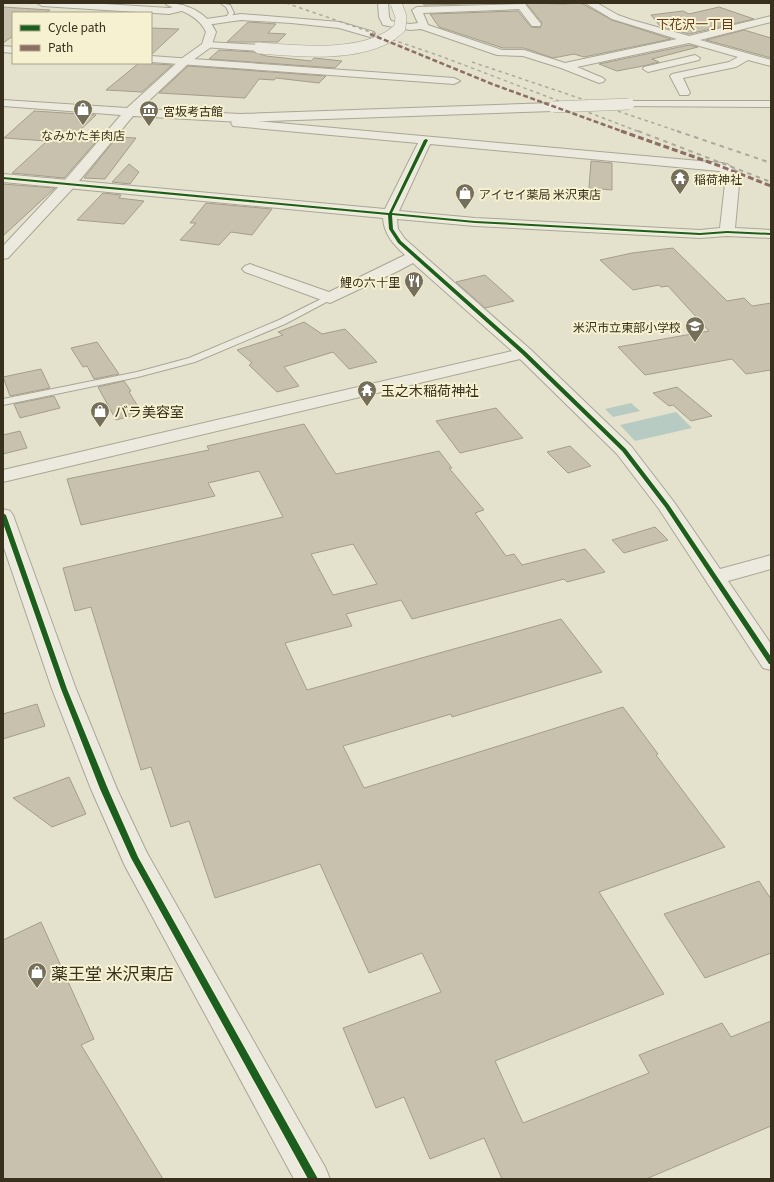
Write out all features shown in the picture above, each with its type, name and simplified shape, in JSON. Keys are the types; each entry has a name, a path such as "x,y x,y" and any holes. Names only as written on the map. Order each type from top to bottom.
{"street":[{"path":"42,3 169,11 183,8"},
{"path":"3,255 69,184 130,112 185,61 207,44 211,32 206,22 183,8 170,3"},
{"path":"383,3 384,17 387,23 410,27 422,26 501,53 524,53 564,66 599,80"},
{"path":"207,44 259,48 333,49 354,47 377,42 391,36 400,28 401,16 396,3"},
{"path":"590,3 601,10 628,22 771,63"},
{"path":"601,10 611,3"},
{"path":"422,26 424,24 415,7 480,5 522,6 536,24"},
{"path":"206,22 241,18 323,23 340,25 370,34"},
{"path":"564,66 689,40 771,19"},
{"path":"648,69 725,50"},
{"path":"684,92 676,76 732,65 747,56"},
{"path":"152,58 454,81"},
{"path":"3,102 130,112 240,118 629,104 771,104"},
{"path":"240,118 237,123 722,167 733,174 727,232"},
{"path":"426,140 390,214 390,229 399,242 524,353 624,450 667,506 771,662"},
{"path":"3,178 390,214 548,226 700,234 727,232 771,234"},
{"path":"250,270 292,283 330,298 393,268 414,256"},
{"path":"3,476 524,353"},
{"path":"3,515 64,689 104,789 135,858 313,1179"},
{"path":"715,578 771,562"}],"lane":[{"path":"222,3 228,6 232,13 226,20"},
{"path":"3,402 138,374 192,360 282,322 330,298"}],"shaded area":[{"path":"631,403 640,411 613,417 605,409"},
{"path":"676,412 692,428 635,441 620,425"}],"building":[{"path":"422,3 507,3 424,5"},
{"path":"526,3 581,3 612,20 671,39 584,57 574,54 553,58 524,48 503,48 439,27 430,14 518,11 531,27 540,28 542,23"},
{"path":"3,7 50,10 47,12 12,12 12,37 3,43"},
{"path":"719,7 754,19 689,34 660,26 651,15 683,11 689,14"},
{"path":"248,22 276,24 268,33 286,34 278,42 227,42"},
{"path":"152,28 179,29 152,54"},
{"path":"744,30 771,38 771,58 706,40"},
{"path":"689,45 698,47 652,59 659,62 643,66 617,71 599,64"},
{"path":"219,50 254,52 266,56 311,61 314,58 342,61 335,68 209,59"},
{"path":"138,64 172,65 142,92 106,90"},
{"path":"188,66 326,76 319,83 276,78 274,80 259,79 245,98 159,93"},
{"path":"34,111 96,115 76,134 101,136 64,178 12,173 47,141 4,138"},
{"path":"117,137 136,138 105,179 84,178"},
{"path":"591,161 612,163 612,190 589,188"},
{"path":"129,164 139,172 130,184 112,182"},
{"path":"3,184 55,188 3,236"},
{"path":"103,193 121,195 119,198 144,201 124,224 77,220"},
{"path":"206,203 272,209 252,235 231,232 219,245 180,240 196,223 190,223"},
{"path":"673,248 727,301 744,298 752,306 771,303 771,370 746,374 732,359 645,375 618,347 709,331 668,286 661,287 659,285 633,290 600,260 632,253"},
{"path":"485,275 514,301 485,308 456,282"},
{"path":"304,322 322,334 345,329 377,362 349,369 333,352 284,367 299,386 277,392 249,365 252,363 237,350 283,335 278,332"},
{"path":"97,342 119,374 94,379 87,366 83,367 71,348"},
{"path":"41,369 50,388 10,396 3,377"},
{"path":"124,381 142,413 116,420 98,387"},
{"path":"677,387 712,416 691,421 673,405 669,406 653,393"},
{"path":"54,396 60,408 20,418 14,404"},
{"path":"496,408 523,438 460,453 436,421"},
{"path":"304,424 336,474 439,451 452,468 449,468 484,510 475,513 506,556 514,554 522,565 585,549 605,572 567,582 564,579 412,619 401,600 346,614 352,626 285,643 307,690 561,619 602,672 452,717 451,714 343,746 364,788 623,707 658,754 656,755 725,847 599,892 664,994 495,1061 523,1123 649,1073 639,1055 722,1023 731,1037 771,1021 771,1126 646,1179 502,1179 484,1138 430,1159 404,1097 376,1108 343,1028 441,992 422,953 369,973 320,864 215,898 189,821 171,827 151,767 141,770 91,607 75,611 63,568 283,517 259,471 208,483 215,496 81,525 67,479 209,450 207,446","holes":["353,544 377,584 333,595 311,554"]},
{"path":"20,431 27,448 3,454 3,435"},
{"path":"570,446 591,466 568,473 547,452"},
{"path":"655,527 668,540 624,553 612,540"},
{"path":"37,704 45,726 3,739 3,714"},
{"path":"69,777 86,814 52,827 13,798"},
{"path":"759,881 771,899 771,953 705,978 664,914"},
{"path":"41,922 94,1039 81,1045 163,1179 3,1179 3,940"}],"railway":[{"path":"286,3 443,57 640,132"},
{"path":"472,62 680,132"},
{"path":"638,131 771,182"},
{"path":"677,131 771,163"}],"marked path":[{"path":"370,34 517,94 695,156 771,186"}],"cycle path":[{"path":"426,140 390,214 391,229 399,242 524,353 624,450 667,506 771,662"},
{"path":"3,178 475,222 700,234 727,232 771,234"},
{"path":"3,515 64,689 104,789 135,858 313,1179"}],"place":[{"name":"なみかた羊肉店","path":"83,126"},
{"name":"宮坂考古館","path":"149,127"},
{"name":"稲荷神社","path":"680,195"},
{"name":"アイセイ薬局 米沢東店","path":"465,210"},
{"name":"鯉の六十里","path":"414,298"},
{"name":"米沢市立東部小学校","path":"695,343"},
{"name":"玉之木稲荷神社","path":"367,407"},
{"name":"バラ美容室","path":"100,428"},
{"name":"薬王堂 米沢東店","path":"37,989"}],"district":[{"name":"下花沢一丁目","path":"695,23"}]}
